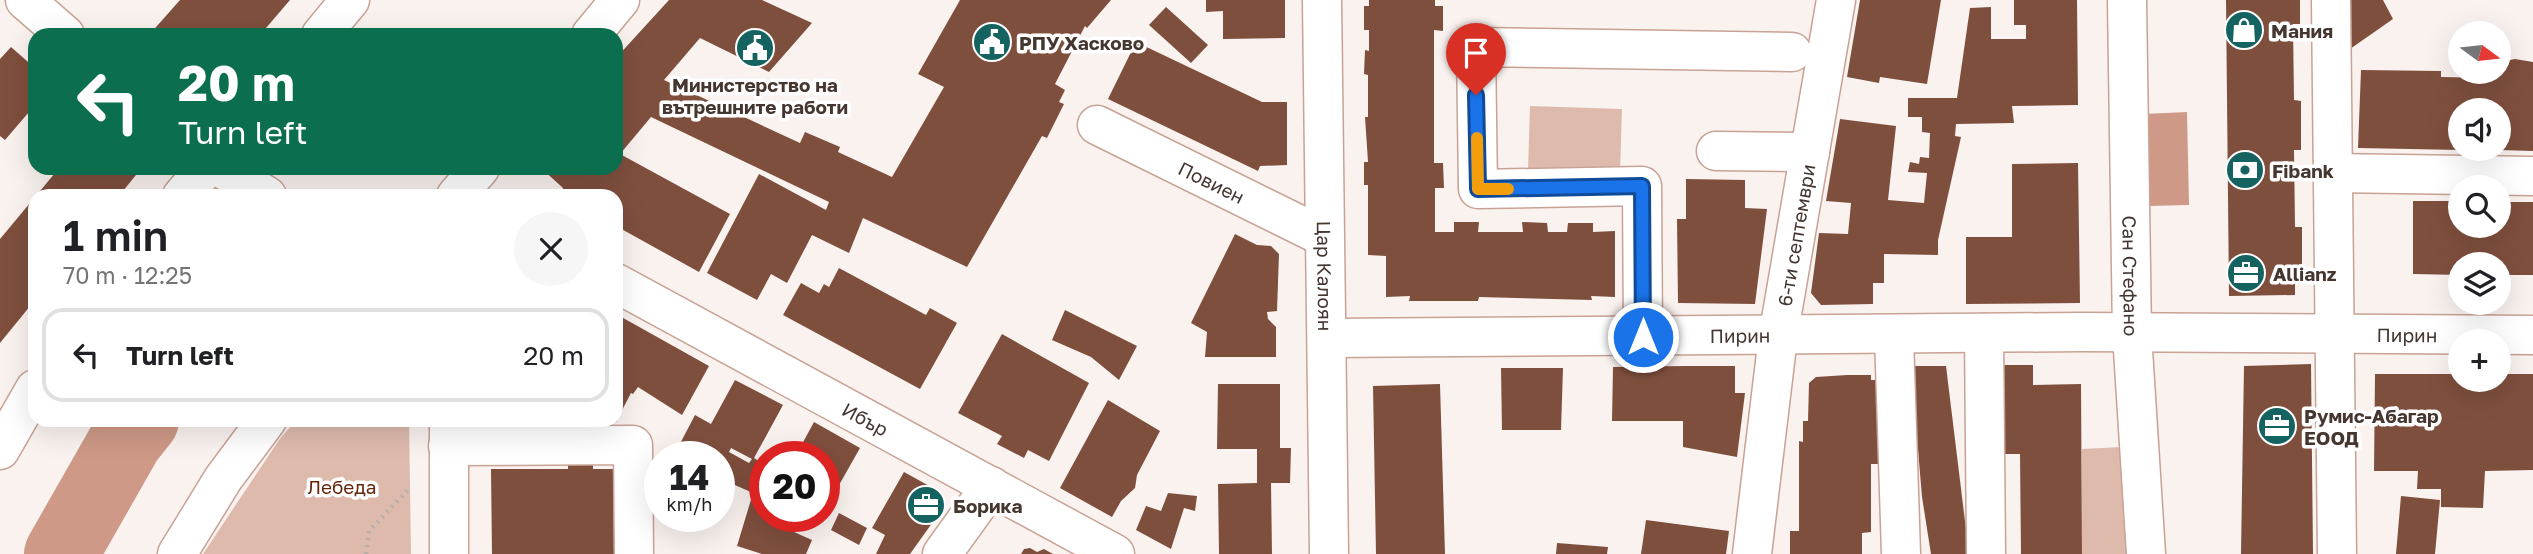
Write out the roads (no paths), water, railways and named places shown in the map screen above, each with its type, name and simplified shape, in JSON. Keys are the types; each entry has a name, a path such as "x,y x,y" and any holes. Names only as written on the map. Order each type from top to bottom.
{"street":[{"path":"25,0 57,28"},
{"path":"327,28 350,0"},
{"path":"597,28 620,0"},
{"name":"Цар Калоян","path":"1322,0 1329,554"},
{"name":"6-ти септември","path":"1752,554 1778,337 1836,0"},
{"name":"Сан Стефано","path":"2127,0 2132,334 2146,554"},
{"path":"2331,0 2337,548"},
{"path":"1643,337 1642,186 1478,189 1476,47 1792,52"},
{"name":"Повиен","path":"1097,125 1324,237"},
{"path":"1716,151 1810,152"},
{"path":"2333,173 2533,176"},
{"path":"189,189 200,175"},
{"path":"232,175 256,189"},
{"path":"462,189 474,175"},
{"name":"Ибър","path":"623,287 1115,554"},
{"path":"1984,333 1986,554"},
{"name":"Пирин","path":"1327,338 1778,337 1984,333 2533,335"},
{"path":"1894,335 1901,554"},
{"path":"0,450 28,401"},
{"path":"177,554 223,479 262,427"},
{"path":"449,554 449,433 633,445 634,554"},
{"path":"942,554 990,486"}],"waterway":[{"path":"61,554 126,440 136,427"}],"place":[{"name":"Мания","path":"2244,30"},
{"name":"РПУ Хасково","path":"992,42"},
{"name":"Министерство на вътрешните работи","path":"755,48"},
{"name":"Fibank","path":"2245,170"},
{"name":"Allianz","path":"2246,273"},
{"name":"Румис-Абагар ЕООД","path":"2277,426"},
{"name":"Борика","path":"926,505"}],"park label":[{"name":"Лебеда","path":"342,486"}]}
